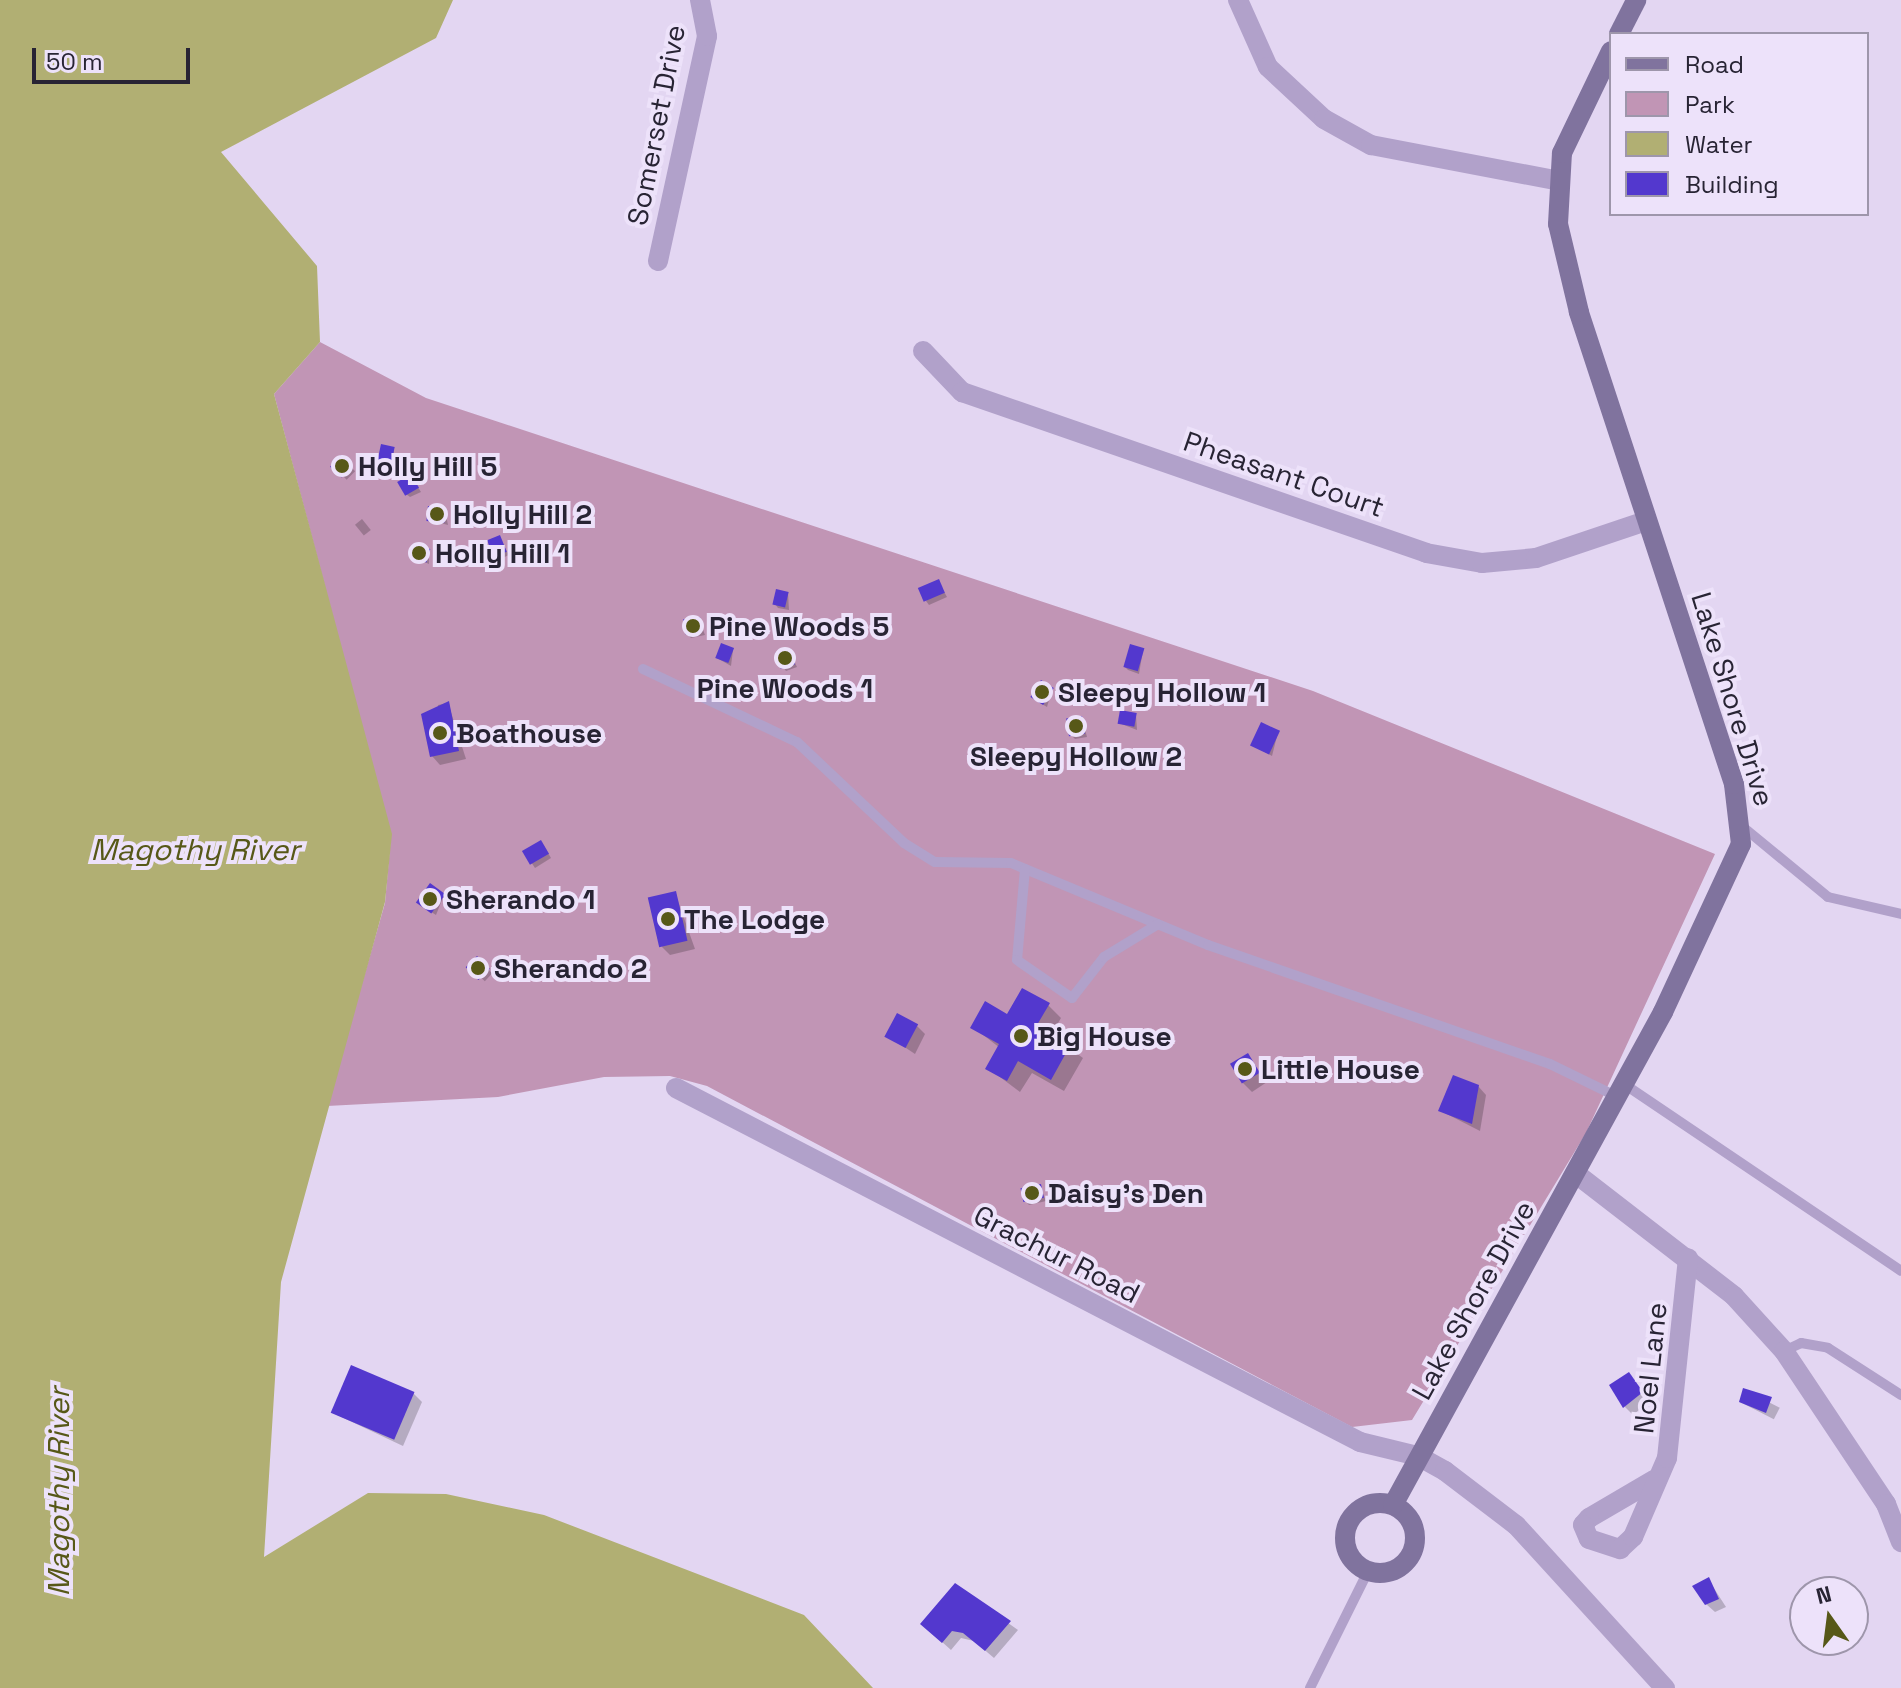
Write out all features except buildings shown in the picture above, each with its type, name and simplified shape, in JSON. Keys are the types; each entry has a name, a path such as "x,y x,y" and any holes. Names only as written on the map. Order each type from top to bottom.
{"street":[{"name":"Somerset Drive","path":"658,261 707,36 700,0"},
{"path":"1238,0 1268,67 1324,119 1371,145 1559,181"},
{"path":"1620,32 1636,0"},
{"name":"Lake Shore Drive","path":"1393,1505 1620,1090 1730,879 1743,827 1566,266 1559,181 1562,153 1609,55"},
{"name":"Pheasant Court","path":"923,351 962,392 1426,553 1482,563 1536,558 1646,521"},
{"name":"Grachur Road","path":"676,1088 1360,1442 1418,1456"},
{"path":"1575,1173 1688,1258 1784,1351 1886,1504 1901,1542"},
{"name":"Noel Lane","path":"1654,1480 1674,1436 1688,1258"},
{"path":"1418,1456 1516,1525 1665,1688"},
{"path":"1371,1504 1393,1505 1411,1521 1415,1545 1392,1571 1368,1571 1351,1557 1347,1526 1371,1504"}],"lane":[{"path":"643,669 797,742 904,843 935,862 1025,869 1158,924 1620,1090 1901,1271"},
{"path":"1743,827 1828,897 1901,914"},
{"path":"1025,869 1017,960 1072,998 1104,957 1158,924"},
{"path":"1784,1351 1801,1343 1828,1348 1901,1395"},
{"path":"1310,1688 1368,1571"}],"green space":[{"path":"320,342 426,398 1313,691 1715,854 1586,1133 1412,1420 1352,1427 707,1086 670,1076 604,1077 498,1097 327,1106 385,903 391,836 274,394"}],"water":[{"name":"Magothy River","path":"0,0 453,0 436,38 221,152 317,266 320,342 274,394 392,834 385,902 281,1282 264,1557 368,1493 446,1494 544,1515 804,1615 873,1688 0,1688"}],"place":[{"name":"Holly Hill 5","path":"342,466"},
{"name":"Holly Hill 2","path":"437,514"},
{"name":"Holly Hill 1","path":"419,553"},
{"name":"Pine Woods 5","path":"693,626"},
{"name":"Pine Woods 1","path":"785,658"},
{"name":"Sleepy Hollow 1","path":"1042,692"},
{"name":"Sleepy Hollow 2","path":"1076,726"},
{"name":"Boathouse","path":"440,733"},
{"name":"Sherando 1","path":"430,899"},
{"name":"The Lodge","path":"668,919"},
{"name":"Sherando 2","path":"478,968"},
{"name":"Big House","path":"1021,1036"},
{"name":"Little House","path":"1245,1069"},
{"name":"Daisy’s Den","path":"1032,1193"}]}
